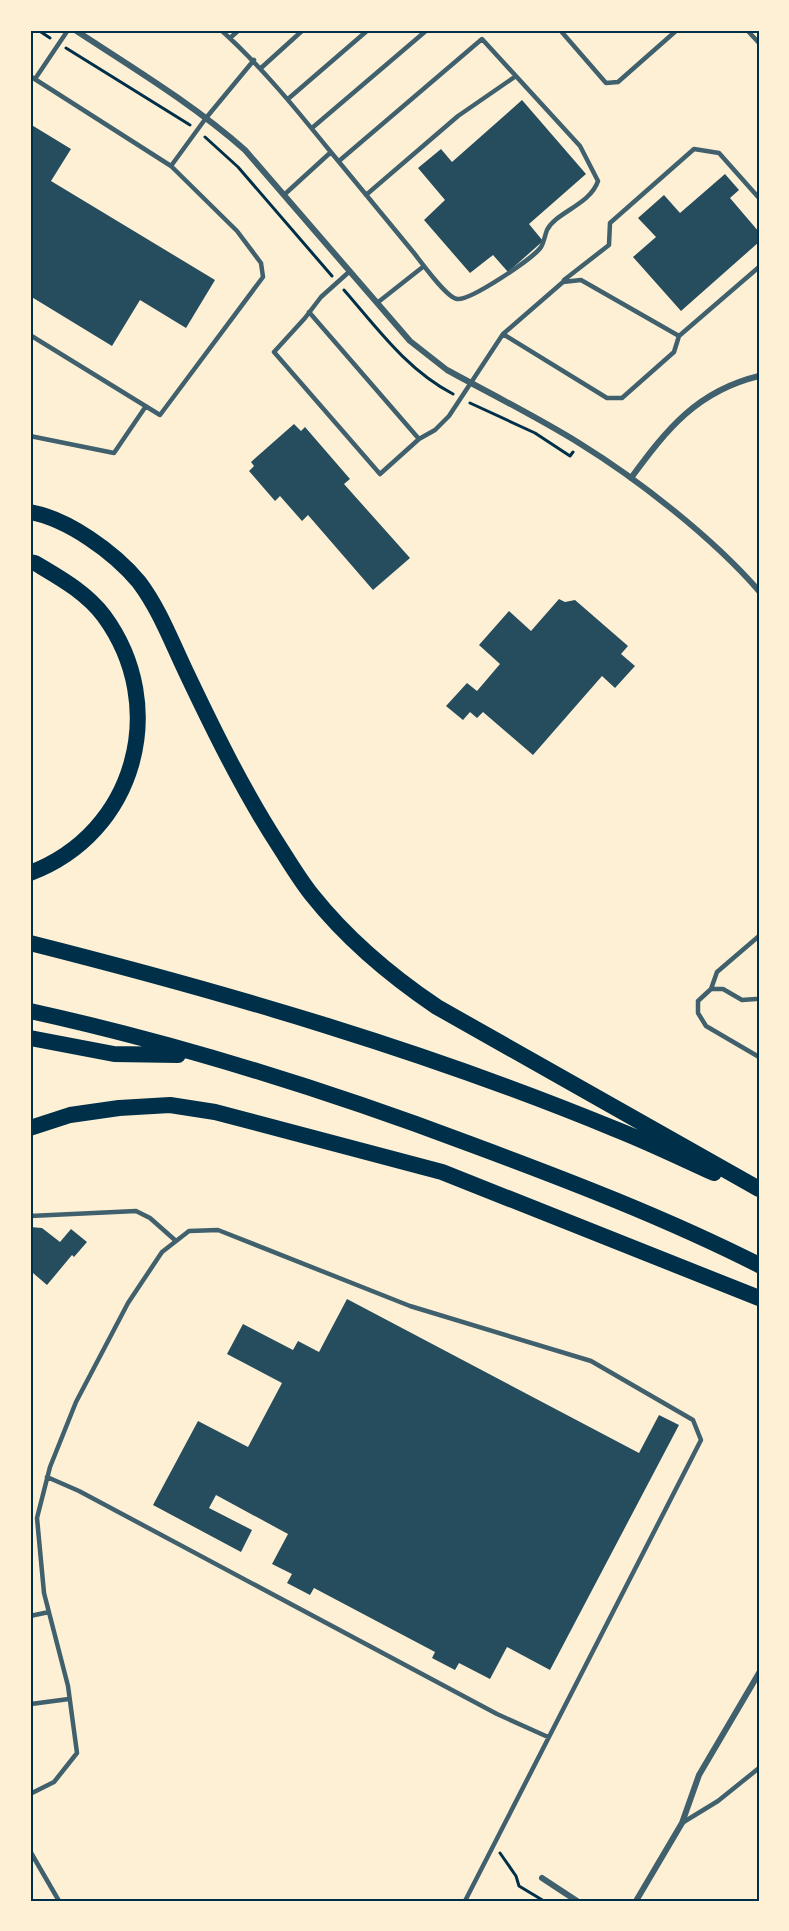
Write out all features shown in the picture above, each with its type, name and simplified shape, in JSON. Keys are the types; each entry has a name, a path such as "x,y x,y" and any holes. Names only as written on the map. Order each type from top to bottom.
{"highway":[{"path":"30,512 44,514 72,528 116,559 139,582 167,628 187,674 247,794 278,845 313,895 354,939 400,982 437,1007 759,1189"},
{"path":"30,562 72,585 102,613 116,634 134,679 138,726 130,773 119,797 104,819 87,839 68,854 30,873"},
{"path":"30,943 157,975 383,1044 529,1095 616,1129 759,1193"},
{"path":"30,1011 206,1056 341,1097 515,1161 620,1203 759,1265"},
{"path":"30,1038 114,1054 206,1056"},
{"path":"30,1128 70,1115 119,1108 170,1105 215,1112 442,1172 759,1298"}],"street":[{"path":"75,30 84,33 206,118 245,150 410,341 428,357 580,443 631,478 693,528 759,591"},
{"path":"631,478 677,420 723,387 759,376"},
{"path":"636,1901 682,1823 699,1775 759,1673"},
{"path":"542,1878 578,1901"}],"lane":[{"path":"30,335 160,415 262,277 261,262 237,231 171,166 32,77 68,30"},
{"path":"221,30 254,60 424,266 449,294 457,299 468,297 506,276 541,248 548,228 595,191 598,181 580,146 482,39 339,162"},
{"path":"230,38 239,30"},
{"path":"261,68 303,30"},
{"path":"288,99 368,30"},
{"path":"312,128 428,30"},
{"path":"560,30 606,83 618,82 677,30"},
{"path":"747,30 759,43"},
{"path":"171,166 206,118 254,60"},
{"path":"366,195 458,116 516,76"},
{"path":"350,271 321,297 273,352 380,474 449,416 503,334 562,282 609,245 610,224 694,149 719,153 759,198"},
{"path":"285,194 331,152"},
{"path":"377,303 424,266"},
{"path":"503,334 607,398 622,398 674,352 679,336 759,267"},
{"path":"562,282 581,280 679,336"},
{"path":"309,312 419,439"},
{"path":"30,436 114,453 146,406"},
{"path":"759,936 717,972 711,989 698,1001 698,1012 706,1026 759,1057"},
{"path":"711,989 723,989 742,1000 758,999"},
{"path":"30,1216 136,1211 150,1218 176,1241"},
{"path":"30,1794 54,1782 77,1753 69,1699 44,1593 37,1518 47,1477 76,1402 128,1303 162,1252 189,1231 218,1230 410,1306 591,1361 693,1420 701,1440 465,1901"},
{"path":"47,1477 79,1491 497,1714 548,1737"},
{"path":"30,1616 49,1612"},
{"path":"30,1702 69,1699"},
{"path":"682,1823 718,1801 759,1768"},
{"path":"30,1851 59,1901"}],"path":[{"path":"38,30 197,130 238,167 393,348 440,388 535,433 570,456 580,443"},
{"path":"494,1847 504,1857 516,1876 519,1886 544,1901"}],"building":[{"path":"522,100 586,174 529,224 543,241 508,272 493,255 470,273 424,220 445,200 418,168 441,149 452,162"},
{"path":"30,124 71,149 51,181 215,280 186,328 140,300 112,346 30,296"},
{"path":"725,174 739,190 730,198 759,232 759,242 681,311 633,257 656,237 638,218 664,195 680,213"},
{"path":"294,424 301,431 305,427 350,479 344,484 410,558 373,590 308,515 302,521 280,496 275,501 249,471 254,466 251,462"},
{"path":"559,599 565,602 575,600 628,646 621,654 635,666 615,688 602,676 533,755 483,712 477,718 470,712 463,720 446,706 467,683 477,691 500,664 479,645 509,611 531,631"},
{"path":"30,1227 42,1228 60,1242 71,1229 87,1242 74,1257 72,1255 47,1285 33,1273 30,1276"},
{"path":"347,1299 639,1453 659,1415 679,1425 550,1670 507,1647 490,1679 459,1663 455,1670 432,1658 435,1652 314,1588 310,1595 287,1583 292,1574 272,1564 288,1534 216,1495 209,1508 252,1530 241,1552 153,1505 198,1421 248,1447 282,1383 227,1354 243,1324 293,1350 298,1341 319,1352"}]}
